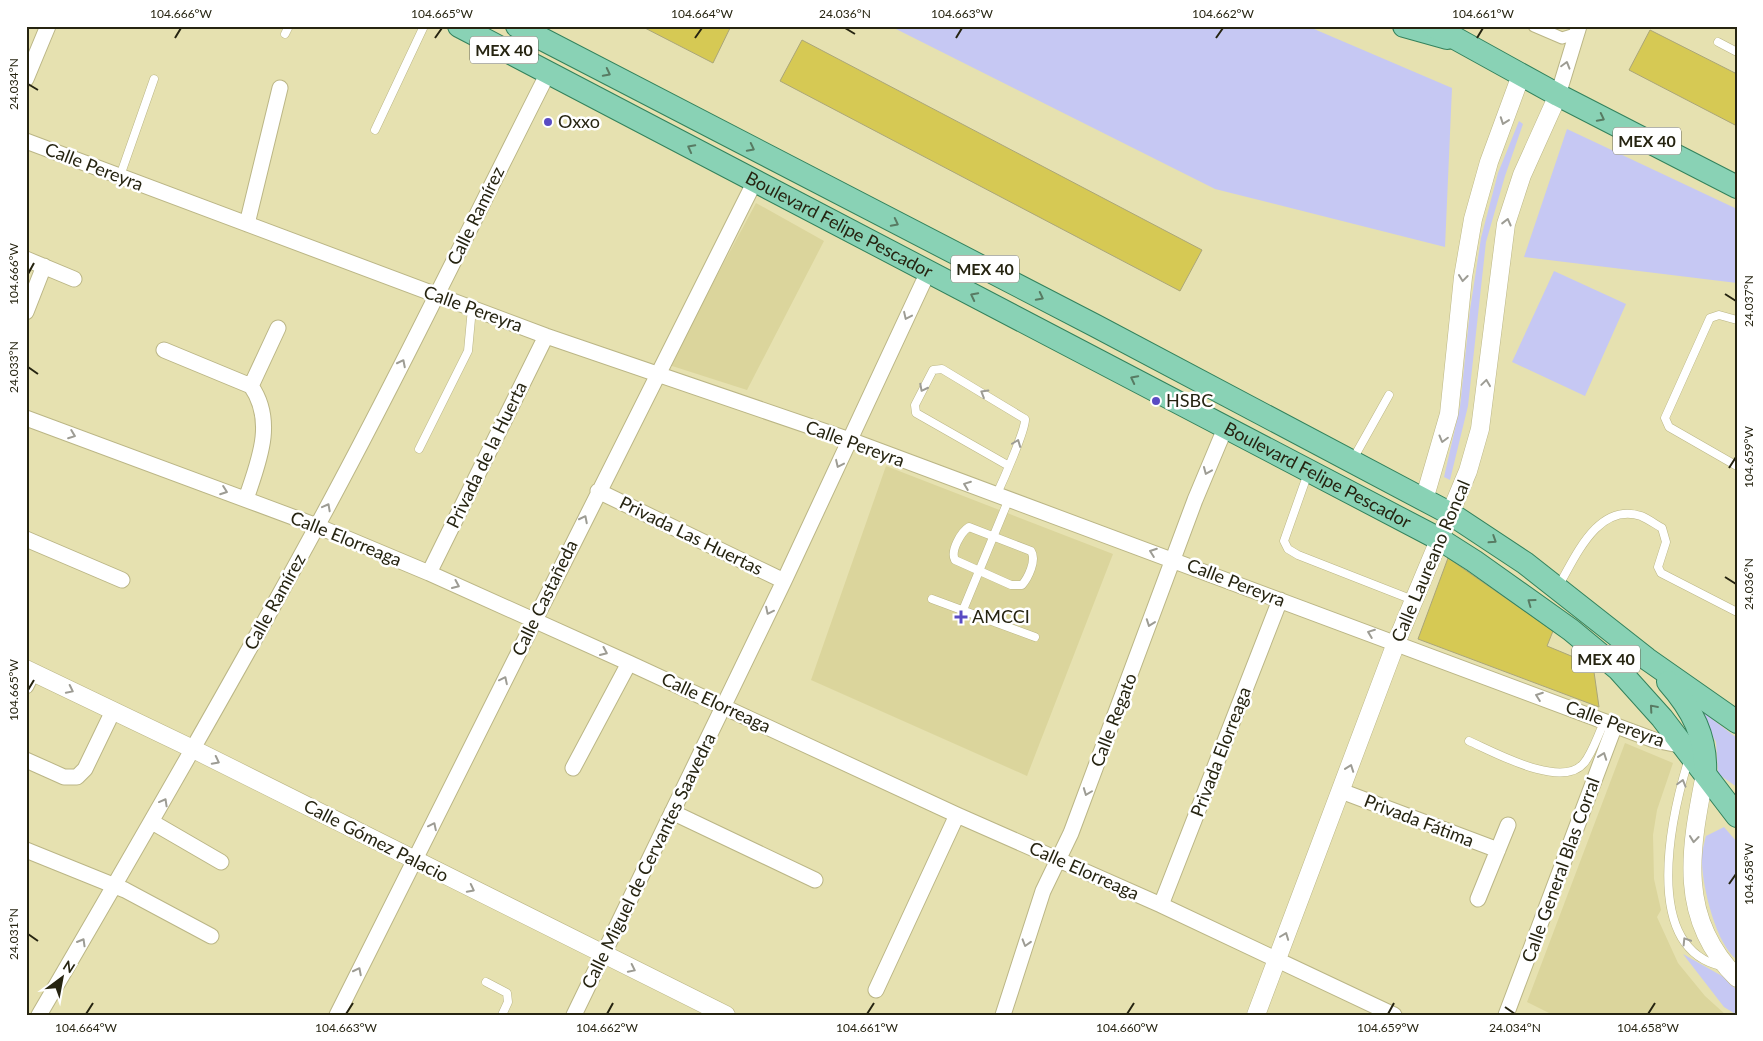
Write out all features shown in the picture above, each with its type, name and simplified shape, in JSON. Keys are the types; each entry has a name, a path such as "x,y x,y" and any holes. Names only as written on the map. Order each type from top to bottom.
{"main road":[{"name":"Boulevard Felipe Pescador","path":"460,26 1226,426 1440,540 1474,561 1595,649 1638,691 1705,774 1730,800 1737,816"},
{"name":"Boulevard Felipe Pescador","path":"517,26 1451,514 1498,543 1558,587 1648,659 1735,722"},
{"name":"MEX 40","path":"1404,26 1456,40 1737,188"},
{"path":"1433,26 1456,40"},
{"path":"548,73 558,61 575,56"},
{"path":"1648,659 1678,694 1698,726 1705,750 1705,774"}],"street":[{"path":"26,79 48,26"},
{"path":"1534,26 1562,38 1577,30"},
{"path":"1558,95 1577,30"},
{"name":"Calle Ramírez","path":"39,1015 152,822 317,526 437,296 548,73"},
{"name":"Calle Laureano Roncal","path":"1424,500 1449,414 1463,277 1473,219 1489,162 1521,75"},
{"path":"247,224 280,88"},
{"name":"Calle Laureano Roncal","path":"1256,1015 1396,643 1468,471 1480,430 1506,224 1522,175 1558,95"},
{"name":"Calle Pereyra","path":"26,141 546,336 850,440 1654,740 1687,750"},
{"name":"Calle Castañeda","path":"337,1015 416,861 598,491 755,181"},
{"path":"26,259 74,279"},
{"path":"26,312 44,266"},
{"name":"Calle Miguel de Cervantes Saavedra","path":"574,1015 784,581 928,272"},
{"path":"251,386 278,328"},
{"name":"Privada de la Huerta","path":"429,573 546,336"},
{"path":"164,350 251,386 257,395 262,410 264,439 246,499"},
{"name":"Calle Elorreaga","path":"26,418 317,526 429,573 723,706 957,815 1161,905 1394,1015"},
{"name":"Calle Regato","path":"1004,1015 1037,909 1059,860 1113,722 1173,559 1226,426"},
{"name":"Privada Las Huertas","path":"598,491 784,581"},
{"path":"26,539 122,580"},
{"name":"Privada Elorreaga","path":"1161,905 1280,600"},
{"path":"573,768 629,663"},
{"name":"Calle Gómez Palacio","path":"28,676 114,711 193,749 726,1015"},
{"path":"26,760 64,777 77,777 85,769 114,711"},
{"name":"Calle General Blas Corral","path":"1506,1015 1610,723"},
{"path":"1705,774 1695,832 1691,876 1697,913 1703,930 1733,971"},
{"name":"Privada Fátima","path":"1341,791 1498,850"},
{"path":"672,812 816,880"},
{"path":"876,990 957,815"},
{"path":"152,822 221,862"},
{"path":"1478,899 1508,825"},
{"path":"26,850 115,886 211,936"}],"lane":[{"path":"375,130 424,26"},
{"path":"1718,42 1737,52"},
{"path":"120,176 154,79"},
{"path":"419,449 468,351 472,308"},
{"path":"1737,320 1719,315 1713,316 1708,321 1666,418 1668,427 1675,432 1737,466"},
{"path":"963,610 994,535 1009,466 1025,424 1024,417 942,368 933,370 914,405 916,413 1009,466"},
{"path":"1352,461 1389,395"},
{"path":"1309,471 1284,541 1288,549 1298,555 1415,601"},
{"path":"1558,587 1586,538 1604,522 1617,515 1627,513 1642,516 1662,528 1666,542 1658,567 1661,573 1737,612"},
{"path":"972,527 994,535 1027,549 1034,555 1026,581 1017,586 979,572 954,560 953,553 967,528 972,527"},
{"path":"932,599 1035,637"},
{"path":"1469,741 1546,772 1568,772 1584,764 1610,723"},
{"path":"1687,750 1672,827 1668,887 1676,921 1690,948 1708,962 1733,971"},
{"path":"486,982 507,993 508,1002 502,1015"}],"shaded area":[{"path":"890,26 1307,26 1452,88 1445,247 1215,189"},
{"path":"1519,121 1523,124 1505,176 1486,242 1468,406 1450,480 1444,477 1460,407 1470,310 1481,238 1498,173"},
{"path":"1567,129 1737,209 1737,283 1524,257"},
{"path":"756,203 824,241 747,390 669,365"},
{"path":"1554,271 1626,304 1585,396 1512,362"},
{"name":"AMCCI","path":"886,466 1113,554 1027,776 811,680"},
{"path":"1695,706 1737,738 1737,787 1718,774 1716,742"},
{"path":"1625,743 1673,763 1657,810 1653,835 1654,879 1661,910 1657,917 1678,963 1705,996 1726,1015 1553,1015 1527,1002"},
{"path":"1724,827 1737,842 1737,960 1723,942 1717,929 1708,901 1703,874 1702,856 1706,836"},
{"path":"1683,954 1722,976 1737,990 1737,1015 1724,1007"}],"building":[{"path":"641,26 731,26 713,63"},
{"path":"1650,30 1737,74 1737,126 1629,70"},
{"path":"802,40 1202,250 1180,291 780,81"},
{"path":"1448,558 1553,631 1547,646 1593,665 1599,707 1418,639"}],"place":[{"name":"Oxxo","path":"548,122"},
{"name":"HSBC","path":"1156,401"},
{"name":"AMCCI","path":"961,617"}]}
